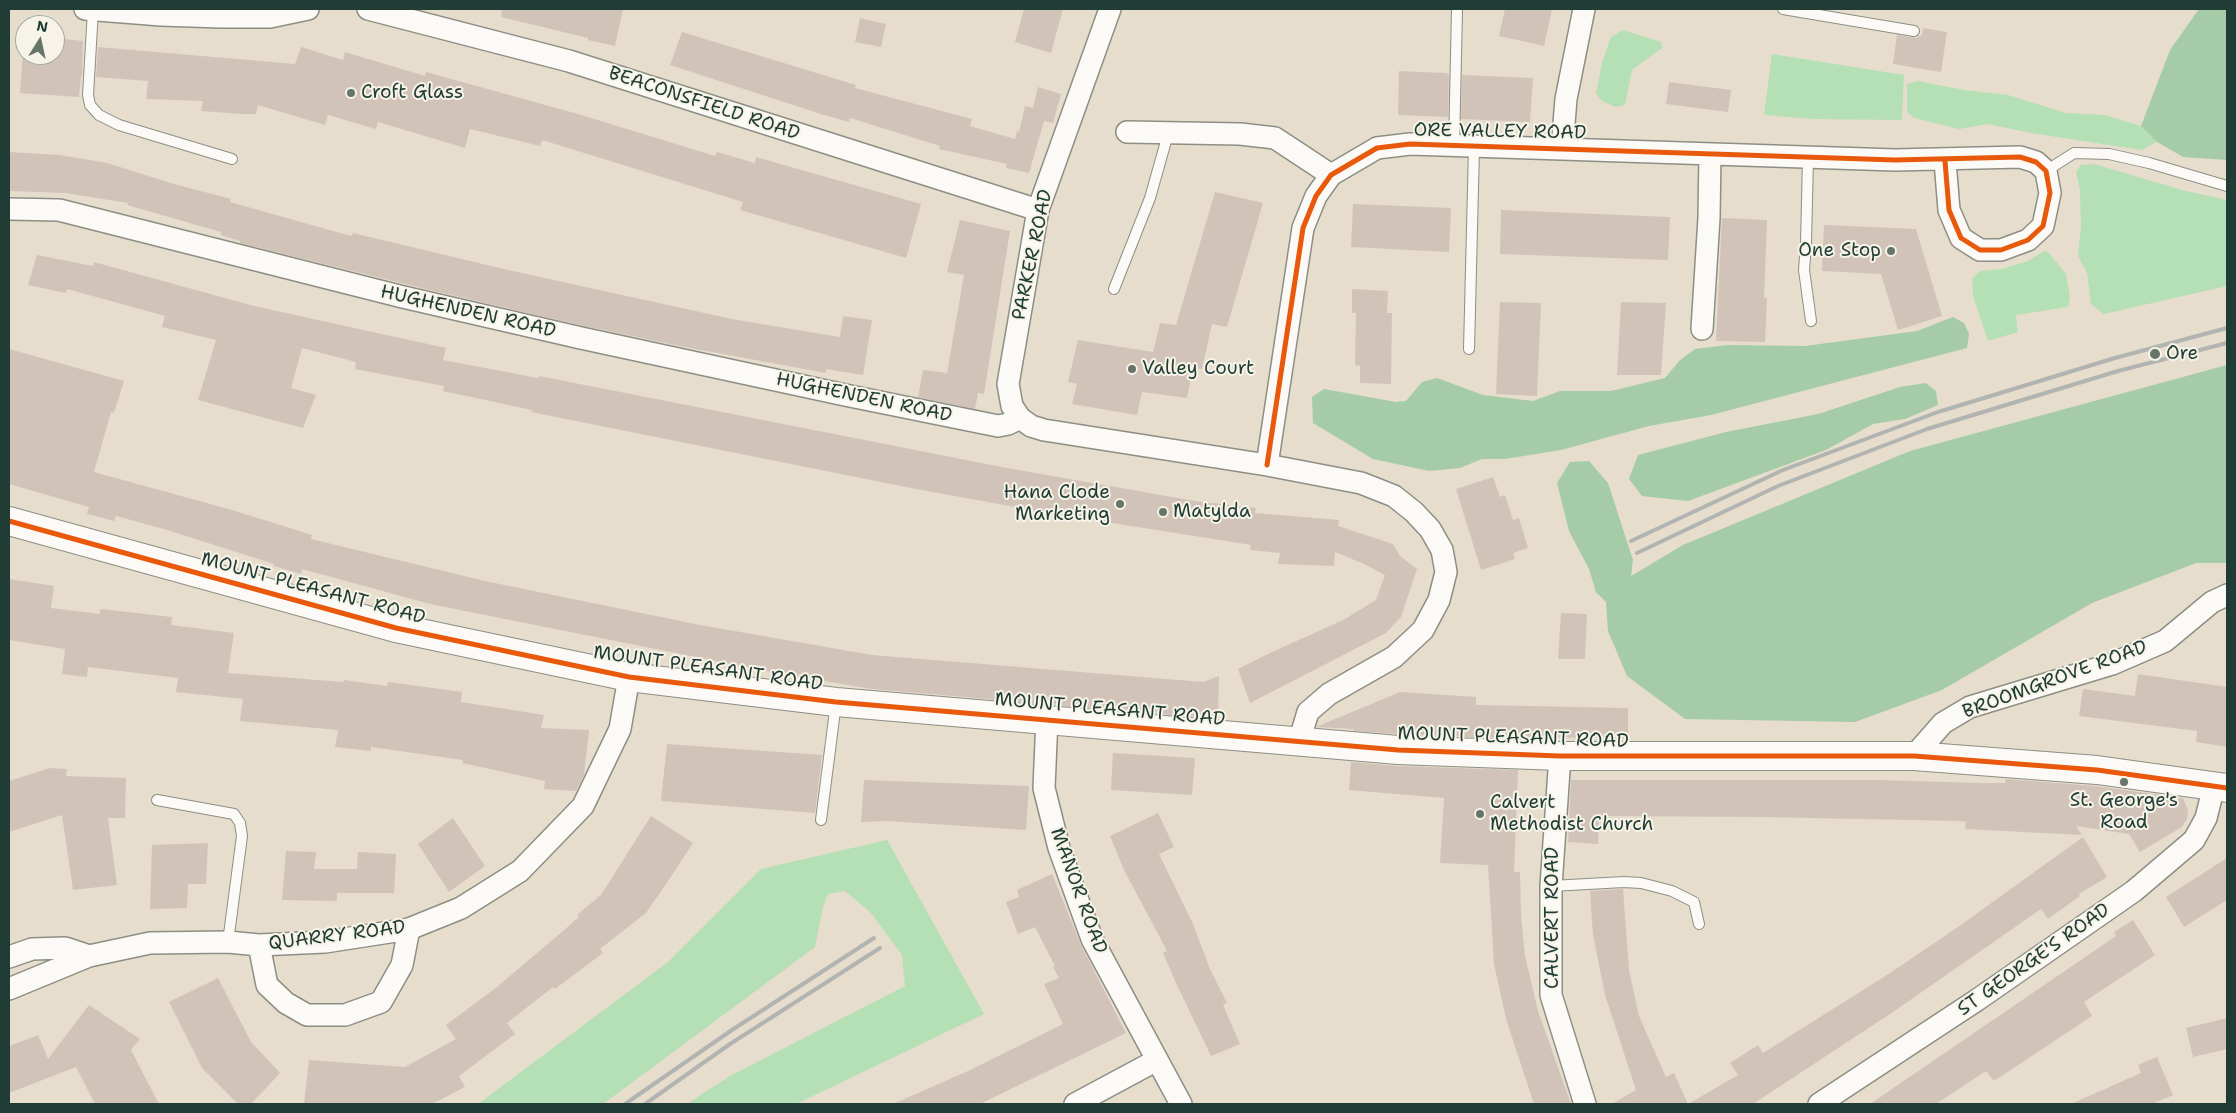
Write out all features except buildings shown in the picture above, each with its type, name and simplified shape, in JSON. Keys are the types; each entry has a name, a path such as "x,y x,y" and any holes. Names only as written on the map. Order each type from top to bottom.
{"street":[{"path":"89,9 221,17 270,17 308,9"},
{"name":"BEACONSFIELD ROAD","path":"368,9 569,61 1038,210"},
{"name":"PARKER ROAD","path":"1020,418 1012,406 1008,384 1038,210 1110,9"},
{"path":"1562,148 1566,99 1584,9"},
{"path":"1127,132 1240,134 1274,138 1331,175"},
{"name":"ORE VALLEY ROAD","path":"1266,465 1303,228 1316,196 1331,175 1377,148 1410,144 1808,158 1945,160 2020,157 2036,162 2046,171"},
{"path":"1702,329 1709,218 1710,154"},
{"path":"1945,160 1949,210 1961,238 1980,250 2001,250 2028,240 2043,226 2050,193 2046,171"},
{"name":"HUGHENDEN ROAD","path":"12,211 59,210 422,301 581,338 845,395 998,426 1008,424 1020,418"},
{"path":"1020,418 1031,426 1044,430 1266,465 1361,483 1394,496 1414,512 1430,529 1442,550 1446,572 1440,600 1423,630 1394,657 1328,694 1308,712 1299,742"},
{"name":"MOUNT PLEASANT ROAD","path":"9,521 396,628 629,677 836,702 1047,718 1398,750 1560,756 1914,756 2097,770 2220,787"},
{"name":"BROOMGROVE ROAD","path":"1914,756 1943,723 1970,707 2112,664 2165,640 2212,602 2227,595"},
{"name":"QUARRY ROAD","path":"9,989 89,956 150,943 228,942 259,945 325,942 409,929 461,908 520,871 584,806 620,729 629,677"},
{"name":"MANOR ROAD","path":"1047,718 1044,788 1059,848 1092,939 1181,1104"},
{"name":"CALVERT ROAD","path":"1560,756 1551,886 1551,995 1586,1104"},
{"name":"ST GEORGE'S ROAD","path":"1819,1104 1976,1000 2134,891 2194,840 2220,787"},
{"path":"259,945 267,985 286,1003 307,1014 345,1015 381,1002 402,965 409,929"},
{"path":"9,957 32,949 65,948 89,956"},
{"path":"1075,1104 1157,1060"}],"lane":[{"path":"89,9 88,95 90,104 99,115 119,125 232,159"},
{"path":"1457,9 1464,147 1469,349"},
{"path":"1783,9 1914,31"},
{"path":"1114,289 1150,198 1168,134"},
{"path":"2046,171 2074,154 2109,154 2149,162 2227,186"},
{"path":"1808,158 1804,270 1811,321"},
{"path":"821,820 836,702"},
{"path":"157,800 234,814 240,823 242,836 228,942"},
{"path":"1551,886 1624,882 1641,883 1672,891 1694,902 1699,924"}],"green space":[{"path":"2199,9 2227,9 2227,160 2183,157 2157,142 2141,126 2170,50"},
{"path":"1623,30 1661,42 1662,48 1632,70 1625,105 1615,107 1602,101 1596,93 1602,63 1611,37"},
{"path":"1772,54 1904,75 1902,120 1813,119 1764,115"},
{"path":"1917,81 1964,90 2008,95 2066,113 2105,115 2141,126 2157,142 2142,150 2031,133 1988,124 1959,129 1914,118 1907,112 1907,84"},
{"path":"2094,164 2182,190 2227,200 2227,286 2104,314 2091,304 2087,273 2078,256 2081,226 2080,190 2076,172 2081,165"},
{"path":"2044,251 2048,252 2066,274 2070,298 2068,307 2016,315 2018,332 1988,341 1973,296 1972,279 1980,271 2002,269 2028,261"},
{"path":"1953,317 1964,323 1969,334 1967,348 1711,415 1649,426 1561,450 1505,459 1482,459 1460,468 1429,471 1373,459 1313,423 1312,397 1324,389 1396,402 1406,401 1422,382 1437,378 1483,395 1533,401 1560,391 1611,391 1665,378 1680,360 1695,349 1728,345 1805,346 1917,331"},
{"path":"2227,365 2227,563 2196,563 2092,603 1942,690 1855,722 1685,719 1627,676 1608,631 1606,602 1596,592 1589,569 1569,531 1557,483 1570,462 1589,461 1608,483 1633,560 1631,576 1683,545 1910,451"},
{"path":"1926,383 1936,391 1938,405 1905,419 1873,424 1826,450 1688,501 1642,496 1629,479 1638,455 1726,432 1818,414 1900,387"},
{"path":"887,840 984,1014 796,1104 687,1104 730,1076 905,986 902,955 871,913 845,891 828,894 823,907 815,947 603,1104 478,1104 668,962 761,869"}],"railway":[{"path":"1631,541 1783,470 1938,412 2115,358 2227,328"},
{"path":"1637,553 1778,486 1927,429 2118,371 2227,343"},
{"path":"625,1104 732,1030 874,938"},
{"path":"645,1104 730,1044 880,948"}],"cycle path":[{"path":"1267,465 1303,228 1316,196 1331,175 1377,148 1410,144 1895,160 2020,157 2036,162 2046,171 2050,193 2043,226 2028,240 2001,250 1980,250 1961,238 1949,210 1945,161"},
{"path":"9,521 396,628 629,677 836,702 1398,750 1560,756 1914,756 2097,770 2227,788"}],"place":[{"name":"Croft Glass","path":"351,93"},
{"name":"One Stop","path":"1891,251"},
{"name":"Ore","path":"2155,354"},
{"name":"Valley Court","path":"1132,369"},
{"name":"Hana Clode Marketing","path":"1120,504"},
{"name":"Matylda","path":"1163,512"},
{"name":"St. George's Road","path":"2124,782"},
{"name":"Calvert Methodist Church","path":"1480,814"}]}
